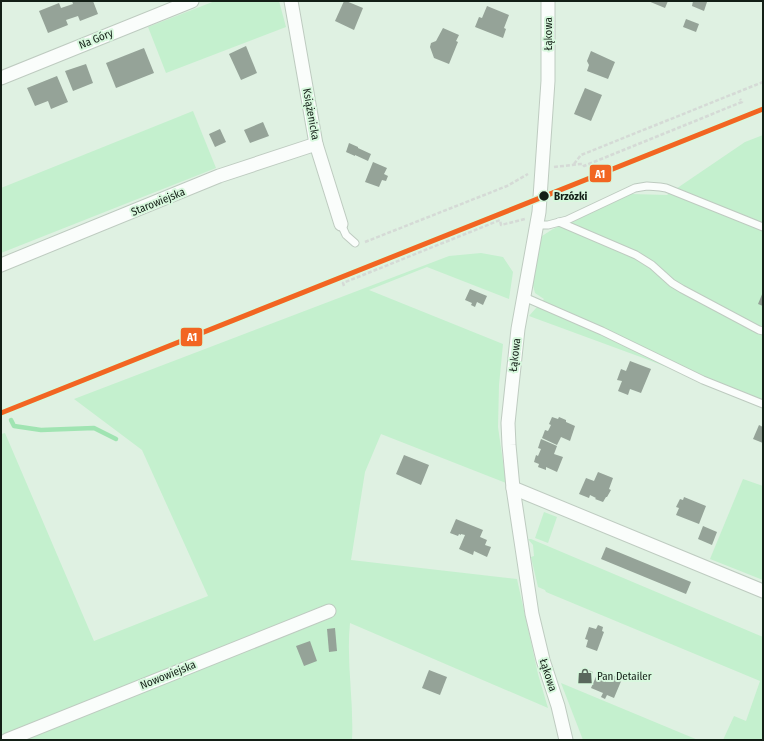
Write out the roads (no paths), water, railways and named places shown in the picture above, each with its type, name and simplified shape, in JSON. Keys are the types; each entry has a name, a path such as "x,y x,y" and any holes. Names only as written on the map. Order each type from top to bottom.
{"street":[{"name":"Na Góry","path":"1,78 192,1"},
{"name":"Książenicka","path":"291,1 316,144 341,224"},
{"name":"Łąkowa","path":"548,1 548,81 542,184 533,222 524,297 518,329 508,423 508,445 532,614 543,660 558,706 566,740"},
{"name":"Starowiejska","path":"1,266 219,176 316,144"},
{"path":"513,488 763,591"},
{"name":"Nowowiejska","path":"7,740 329,611"}],"lane":[{"path":"533,222 559,222 567,220 635,188 651,186 676,192 763,227"},
{"path":"559,222 636,255 652,265 672,283 682,289 763,331"},
{"path":"341,224 346,235 355,243"},
{"path":"524,297 602,331 703,380 763,404"}],"waterway":[{"path":"11,420 14,426 41,430 94,428 116,439"}],"place":[{"name":"Brzózki","path":"544,196"},
{"name":"Pan Detailer","path":"585,676"}]}
